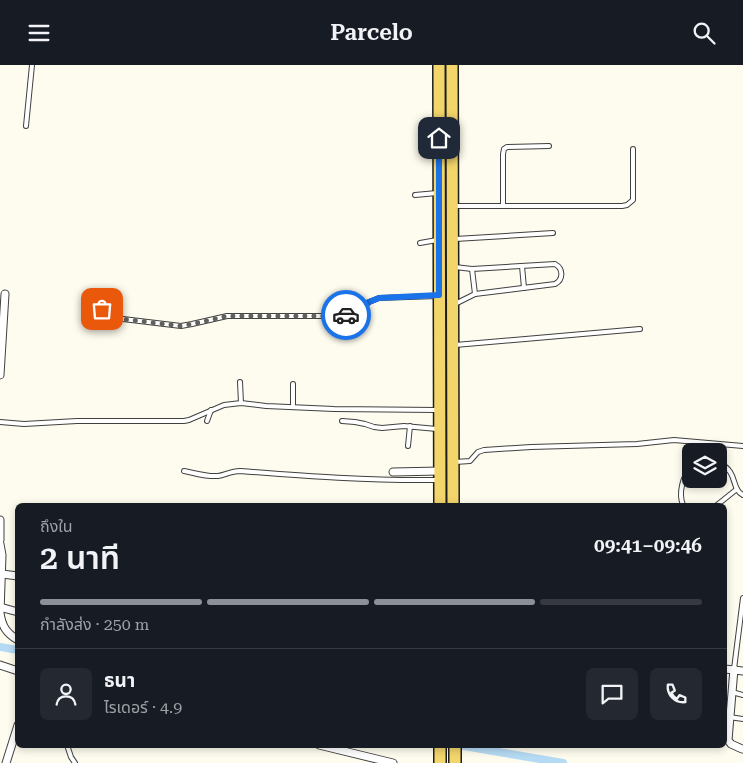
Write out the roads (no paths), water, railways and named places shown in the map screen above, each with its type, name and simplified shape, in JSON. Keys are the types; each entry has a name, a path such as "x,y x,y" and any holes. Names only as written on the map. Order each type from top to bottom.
{"main road":[{"path":"439,65 440,503"},
{"path":"452,65 453,503"},
{"path":"440,387 453,387"},
{"path":"440,748 440,763"},
{"path":"455,748 455,763"}],"street":[{"path":"0,375 5,294"},
{"path":"393,472 440,475"},
{"path":"0,520 0,540"},
{"path":"0,544 2,555 1,619 6,632 15,638"},
{"path":"2,574 15,576"},
{"path":"0,607 15,611"},
{"path":"0,665 15,670"},
{"path":"727,669 743,671"},
{"path":"734,669 728,740 731,744 742,749"},
{"path":"6,763 15,733"},
{"path":"331,748 393,763"}],"lane":[{"path":"26,126 32,65"},
{"path":"503,206 504,149 507,147 550,146"},
{"path":"452,206 627,205 633,200 633,149"},
{"path":"415,195 439,192"},
{"path":"452,239 553,233"},
{"path":"420,243 439,240"},
{"path":"452,267 472,269 556,264 562,273 562,279 555,285 475,295 453,305"},
{"path":"522,266 524,288"},
{"path":"472,269 475,295"},
{"path":"93,304 110,315 123,319 181,326 227,316 338,316 357,311 369,302 379,298 439,295"},
{"path":"453,345 640,329"},
{"path":"240,382 241,403"},
{"path":"292,384 293,407"},
{"path":"0,422 24,424 77,421 184,421 224,405 241,403 266,407 440,410"},
{"path":"208,421 211,410"},
{"path":"342,421 365,423 382,428 410,426 440,429"},
{"path":"408,446 410,426"},
{"path":"453,462 470,461 478,452 484,450 531,447 637,444 674,440 743,446"},
{"path":"727,467 735,481 737,489 743,495"},
{"path":"184,471 214,476 236,471 389,480 440,475"},
{"path":"682,482 682,503"},
{"path":"720,503 737,489"},
{"path":"734,669 743,598"},
{"path":"732,692 743,695"},
{"path":"729,717 743,719"},
{"path":"68,748 75,763"}],"waterway":[{"path":"0,647 15,650"},
{"path":"476,748 563,763"}]}
